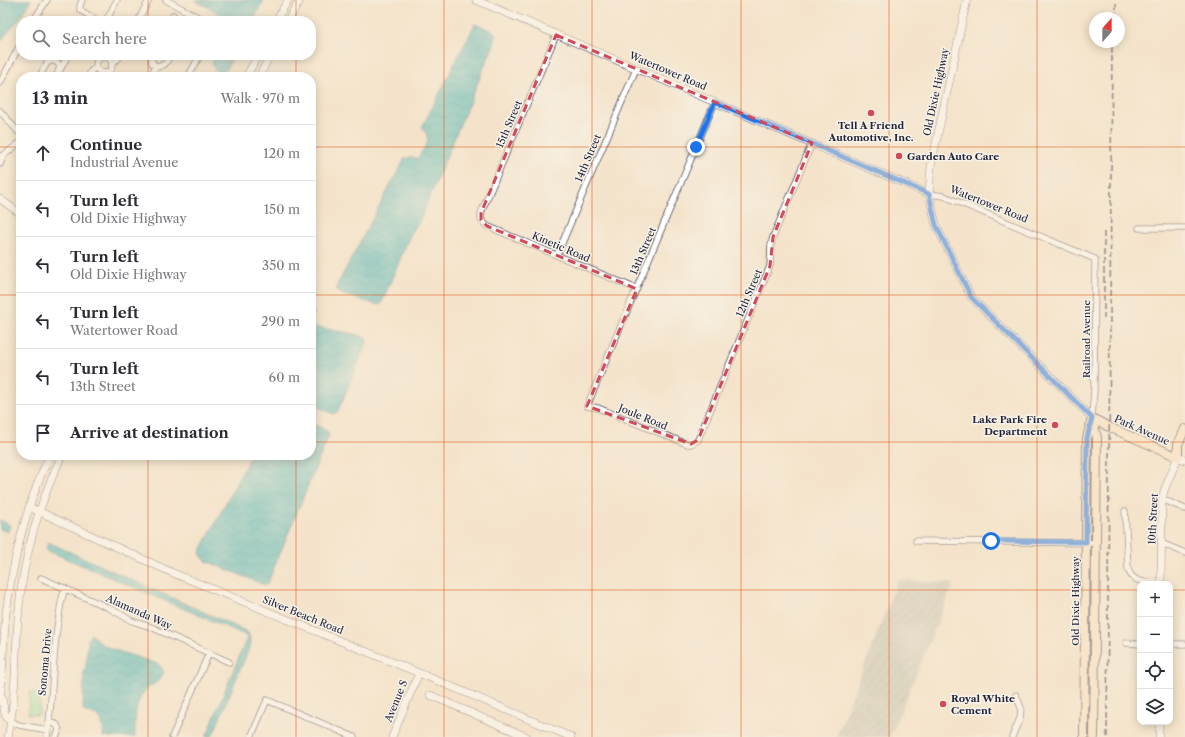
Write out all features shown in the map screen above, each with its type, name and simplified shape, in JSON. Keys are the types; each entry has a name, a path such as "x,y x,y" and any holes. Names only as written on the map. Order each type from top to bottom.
{"main road":[{"name":"Park Avenue","path":"1092,418 1109,427 1182,458"},
{"name":"Old Dixie Highway","path":"1084,737 1087,438 1092,418"},
{"name":"Old Dixie Highway","path":"1092,418 1097,438 1094,737"},
{"name":"10th Street","path":"1182,458 1178,444 1185,429"},
{"name":"10th Street","path":"1182,458 1185,450"}],"street":[{"path":"38,16 47,0"},
{"path":"82,0 80,10 90,16"},
{"path":"109,16 116,2 110,0"},
{"path":"141,16 149,0"},
{"path":"166,0 196,16"},
{"path":"279,16 288,0"},
{"path":"291,16 300,0"},
{"name":"Watertower Road","path":"476,0 929,194 944,196 1095,259"},
{"name":"Old Dixie Highway","path":"967,0 930,166 929,194 936,225 971,297 1092,418"},
{"name":"15th Street","path":"481,220 481,213 556,35"},
{"path":"0,83 16,53"},
{"path":"60,70 65,60"},
{"path":"97,60 96,68 99,72"},
{"path":"110,72 112,62 115,60"},
{"path":"152,60 152,63 156,66 166,64 168,60"},
{"path":"191,72 197,60"},
{"path":"249,72 255,60"},
{"path":"262,72 268,60"},
{"path":"42,72 47,63 50,61 59,64 60,70"},
{"path":"153,72 156,66"},
{"path":"90,72 96,68"},
{"name":"14th Street","path":"557,255 636,69"},
{"name":"13th Street","path":"587,406 715,102"},
{"path":"0,111 16,129"},
{"name":"12th Street","path":"691,444 698,440 770,266 773,237 812,143"},
{"path":"0,164 2,162 2,155 16,145"},
{"path":"0,199 16,210"},
{"name":"Kinetic Road","path":"481,220 487,226 636,289"},
{"path":"1139,228 1185,228"},
{"name":"Railroad Avenue","path":"1092,418 1094,390 1095,259"},
{"name":"Joule Road","path":"587,406 598,408 683,443 691,444"},
{"name":"10th Street","path":"1161,581 1162,500 1164,491 1182,458"},
{"path":"0,702 6,614 13,567 29,507 48,460"},
{"path":"8,737 21,594 25,572 39,511 60,460"},
{"path":"1162,500 1185,509"},
{"name":"Silver Beach Road","path":"29,507 173,573 419,673 571,737"},
{"path":"1126,511 1128,568 1133,579 1141,581"},
{"path":"916,541 1096,543"},
{"path":"1161,542 1185,553"},
{"name":"Alamanda Way","path":"41,578 109,608 132,621 151,627 229,662"},
{"name":"Sonoma Drive","path":"47,737 54,648 65,588"},
{"path":"1126,643 1137,644"},
{"path":"1173,644 1185,644"},
{"path":"172,737 209,653"},
{"name":"Avenue S","path":"392,737 419,673"},
{"path":"1,693 6,715 10,721 19,725 48,730"},
{"path":"430,695 527,737"},
{"path":"1012,737 1020,718 1021,708 1016,695"},
{"path":"251,737 267,700 354,737"},
{"path":"49,721 57,725 59,730 56,737"},
{"path":"1159,725 1159,737"}],"highlighted area":[{"path":"556,35 812,143 773,237 770,266 698,440 691,444 587,406 637,289 487,226 481,220 481,213"}],"shaded area":[{"path":"898,580 954,583 890,737 836,737"}],"green space":[{"path":"30,692 41,693 39,715 28,714"}],"water":[{"path":"0,0 31,0 21,16 16,16 16,23 0,42"},
{"path":"194,0 264,0 256,16 221,16 217,12"},
{"path":"475,24 493,31 496,35 495,42 419,222 412,231 383,300 381,304 378,305 344,295 337,291 337,285 405,158 418,158 428,141 426,133 422,127"},
{"path":"213,60 231,60 226,70 220,72 215,70 212,64"},
{"path":"316,327 355,334 367,338 367,342 338,411 334,414 316,406"},
{"path":"316,426 327,431 329,435 267,585 206,561 201,556 200,552 248,460 316,460"},
{"path":"0,520 10,525 8,532 0,529"},
{"path":"48,542 248,633 250,643 248,651 212,737 206,737 247,638 245,635 46,550"},
{"path":"91,634 103,645 161,666 163,673 162,677 147,689 137,705 135,737 103,737 103,728 100,719 83,710 84,672 88,639"}],"railway":[{"path":"1116,0 1116,12"},
{"path":"1107,737 1112,48"},
{"path":"1104,232 1104,320"}],"place":[{"name":"Tell A Friend Automotive, Inc.","path":"871,113"},
{"name":"Garden Auto Care","path":"899,156"},
{"name":"Lake Park Fire Department","path":"1055,425"},
{"name":"Royal White Cement","path":"943,704"}],"route":[{"path":"696,147 715,102 929,194 936,225 971,297 1092,418 1087,434 1086,542 991,541"}]}
